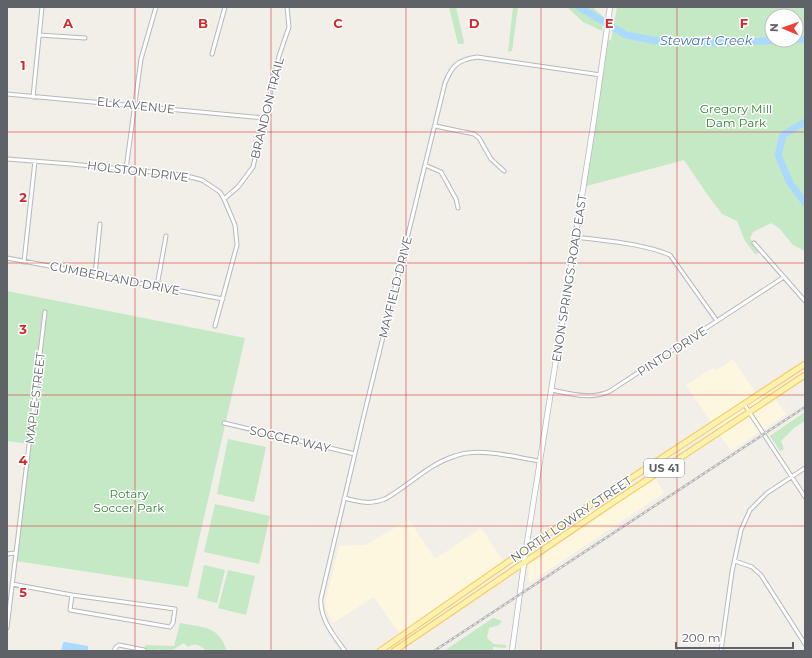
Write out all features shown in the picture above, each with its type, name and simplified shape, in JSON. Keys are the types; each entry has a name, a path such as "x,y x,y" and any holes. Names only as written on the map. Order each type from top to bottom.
{"main road":[{"name":"NORTH LOWRY STREET","path":"380,651 599,499 805,364"},
{"name":"US 41","path":"394,651 524,562 805,375"},
{"path":"691,438 697,447"},
{"path":"599,499 603,509"}],"street":[{"path":"33,97 42,7"},
{"path":"126,169 141,59 156,7"},
{"path":"212,54 225,7"},
{"name":"BRANDON TRAIL","path":"224,199 238,187 253,167 279,56 289,27 287,7"},
{"name":"ENON SPRINGS ROAD EAST","path":"512,651 524,562 594,120 610,9"},
{"path":"39,35 85,38"},
{"name":"MAYFIELD DRIVE","path":"345,651 328,627 320,606 344,498 445,84 450,71 462,60 477,57 600,75"},
{"name":"ELK AVENUE","path":"7,94 265,118"},
{"path":"435,126 474,134 479,138 491,160 504,171"},
{"name":"HOLSTON DRIVE","path":"7,159 183,175 202,180 220,192 235,225 237,245 215,326"},
{"path":"24,262 35,161"},
{"path":"425,165 441,172 456,199 458,208"},
{"path":"95,275 100,224"},
{"path":"157,286 166,236"},
{"path":"575,237 641,247 661,251 670,255 717,321"},
{"path":"754,243 805,301"},
{"name":"CUMBERLAND DRIVE","path":"7,258 223,299"},
{"name":"PINTO DRIVE","path":"552,390 586,396 602,395 612,391 784,277"},
{"name":"MAPLE STREET","path":"7,628 45,312"},
{"path":"744,404 805,497"},
{"name":"SOCCER WAY","path":"224,424 355,454"},
{"path":"344,498 375,503 395,493 439,463 464,453 477,452 540,461"},
{"path":"721,651 741,530 750,510 767,493 805,468"},
{"path":"7,554 15,553"},
{"path":"735,561 752,568 761,575 805,644"},
{"path":"12,584 72,595 175,610 173,623 170,627 70,610 72,595"},
{"path":"114,651 116,647 120,646 144,650"}],"shaded area":[{"path":"733,359 765,407 776,400 786,414 731,451 686,385 713,368 717,370"},
{"path":"655,478 664,493 529,583 528,565"},
{"path":"409,520 435,559 481,528 504,562 399,633 374,597 333,623 326,609 326,600 339,546 365,545"}],"green space":[{"path":"449,7 456,7 464,42 463,44 458,44"},
{"path":"513,7 518,7 512,51 508,52"},
{"path":"567,7 592,7 604,17 602,31 583,22"},
{"name":"Gregory Mill Dam Park","path":"617,7 805,7 805,251 793,245 779,228 771,223 753,232 750,238 761,252 755,254 745,241 737,221 722,214 684,160 583,187 606,40 611,40"},
{"name":"Rotary Soccer Park","path":"7,291 245,338 188,587 16,561 30,444 7,441"},
{"path":"805,412 805,421 794,428 781,441 784,449 780,451 770,436"},
{"path":"228,439 266,447 254,502 217,494"},
{"path":"215,504 270,516 259,564 204,552"},
{"path":"204,565 225,570 217,603 197,598"},
{"path":"228,570 255,576 246,615 218,608"},
{"path":"493,618 502,621 499,625 489,628 487,638 494,644 506,645 506,648 493,647 493,651 444,651"},
{"path":"180,623 203,627 215,632 219,636 227,651 206,651 197,645 188,647 184,643 171,651 160,651 158,649 154,651 145,651 145,645 174,646"}],"water":[{"path":"65,642 88,646 88,651 61,651 63,643"}],"waterway":[{"name":"Stewart Creek","path":"579,7 626,35 662,42 710,43 764,41"},
{"name":"Stewart Creek","path":"805,122 783,135 778,155 790,183 805,203"}],"railway":[{"path":"434,651 805,407"}]}
